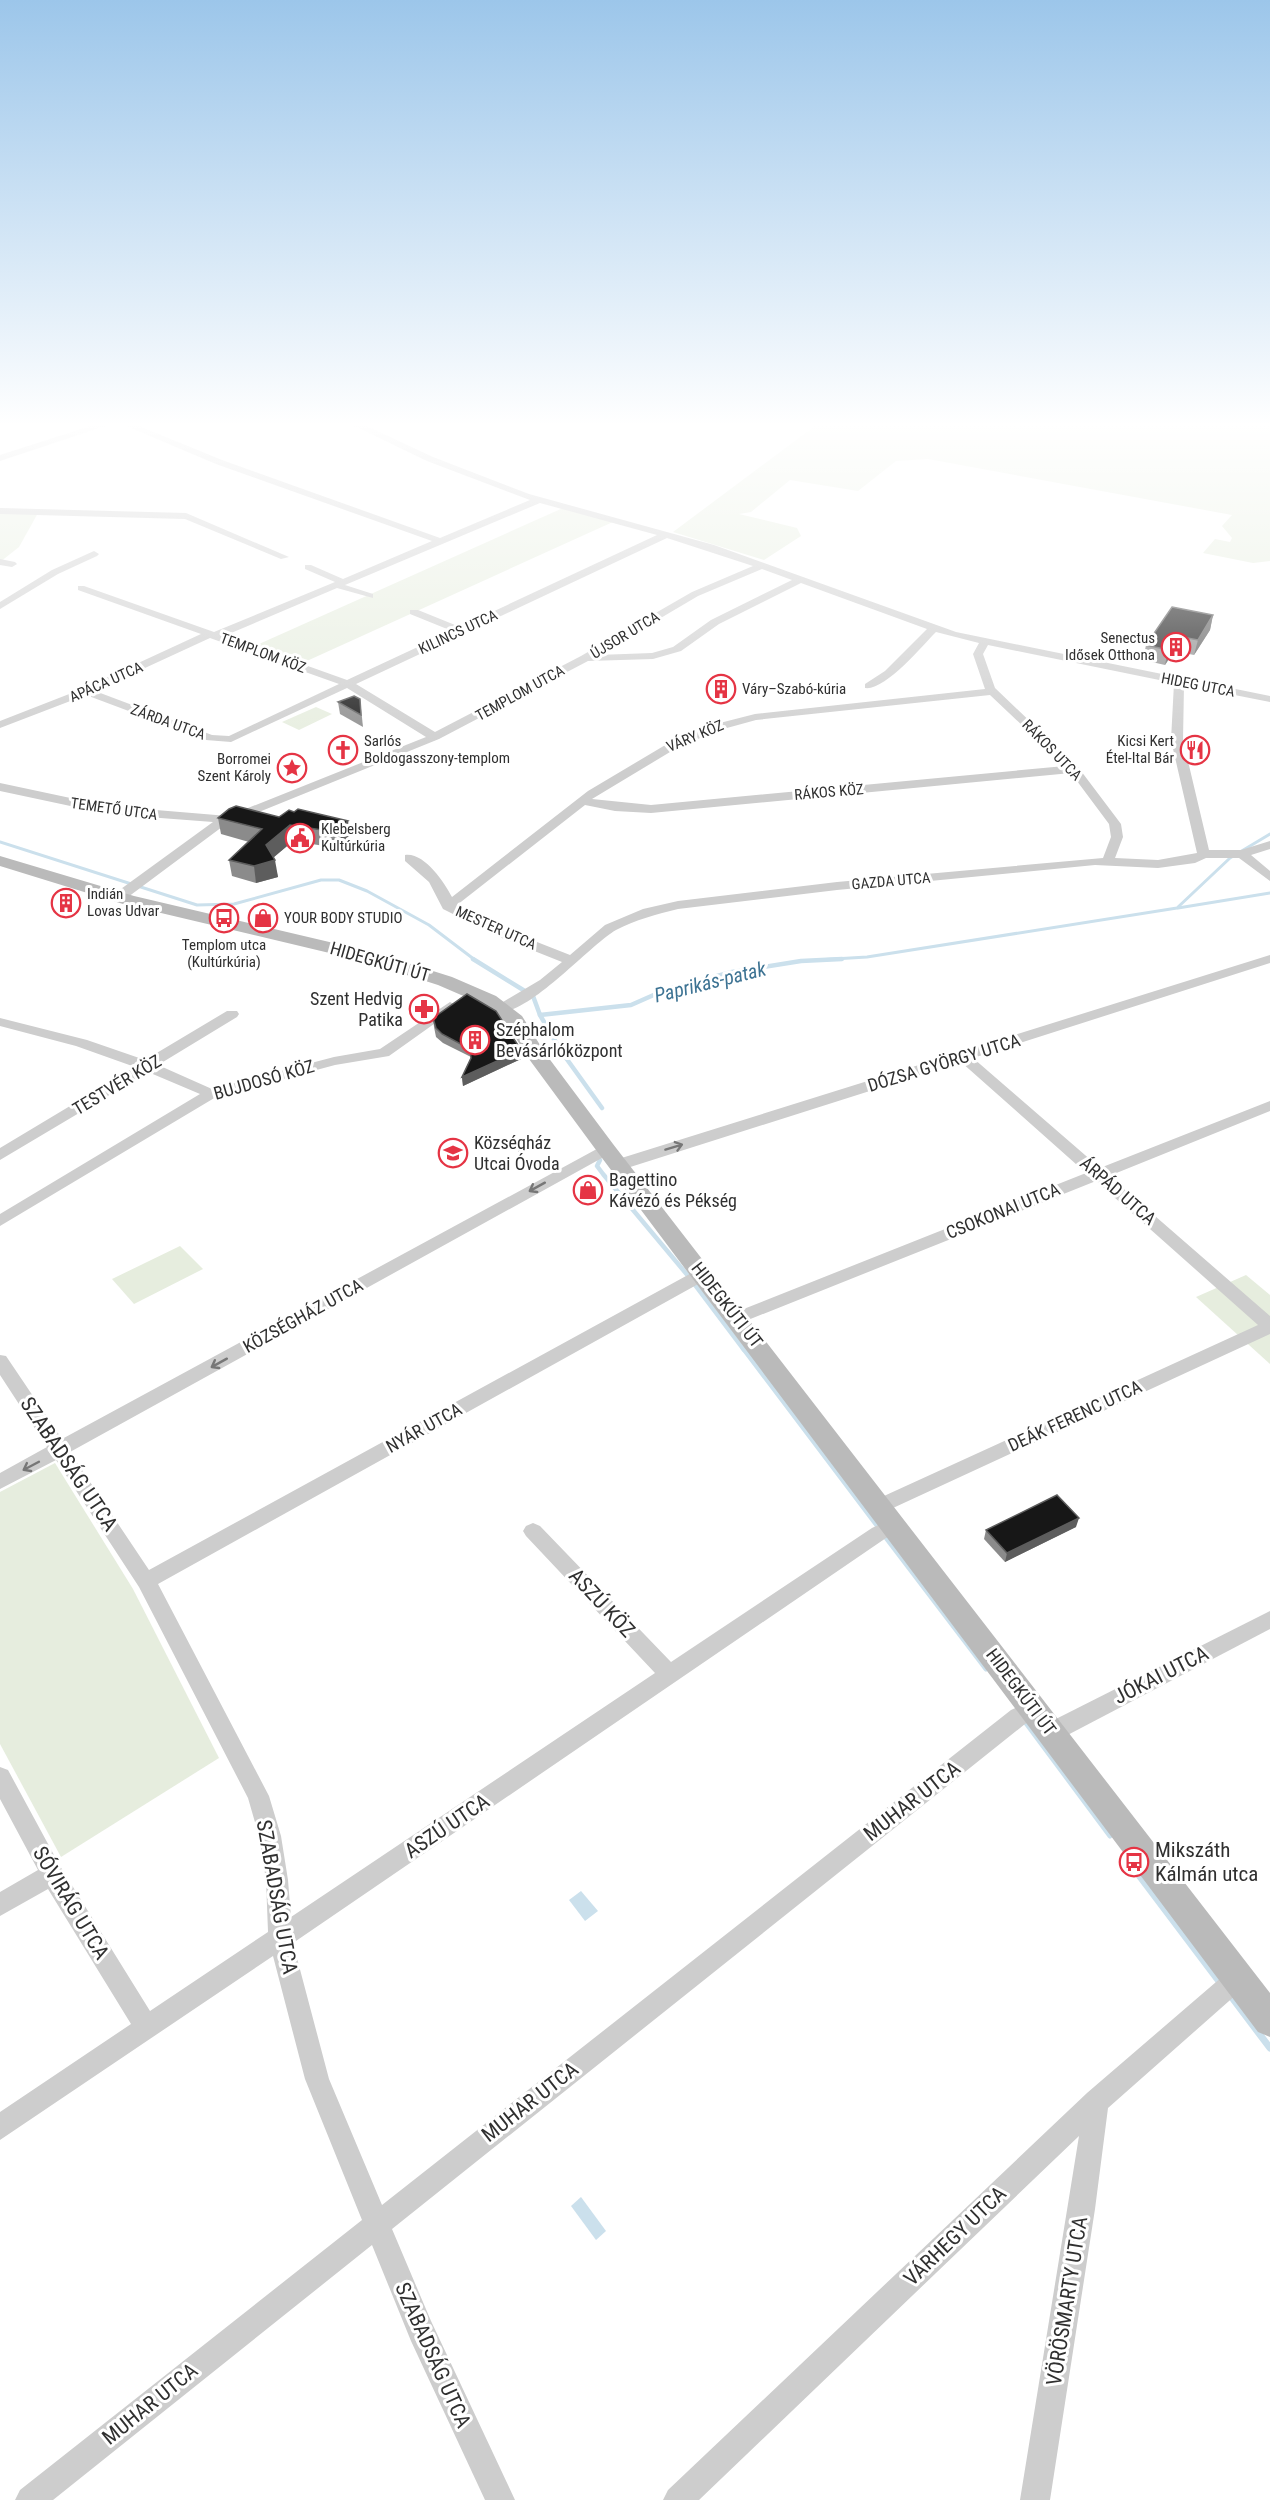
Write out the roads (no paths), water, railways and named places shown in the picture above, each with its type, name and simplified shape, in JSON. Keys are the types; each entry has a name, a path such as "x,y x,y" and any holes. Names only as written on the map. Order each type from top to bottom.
{"main road":[{"name":"HIDEGKÚTI ÚT","path":"0,861 369,957 428,975 471,992 502,1008 515,1020 536,1055 612,1157 696,1278 737,1318 1026,1713 1052,1732 1229,1985 1270,2020"}],"street":[{"path":"240,539 284,557"},
{"name":"APÁCA UTCA","path":"0,725 86,692 213,635 441,539"},
{"name":"KILINCS UTCA","path":"348,684 657,539"},
{"name":"HIDEG UTCA","path":"679,539 763,565 934,628 984,642 1270,699"},
{"path":"0,606 62,568 94,554"},
{"path":"0,562 12,564"},
{"name":"ÚJSOR UTCA","path":"585,658 688,598 763,565"},
{"path":"308,567 369,597"},
{"name":"TEMPLOM UTCA","path":"123,894 229,819 435,737 585,658 652,656 677,649 714,622 801,579"},
{"name":"TEMPLOM KÖZ","path":"81,588 348,684 382,707 435,737"},
{"path":"414,612 460,631"},
{"path":"869,686 889,672 934,628"},
{"name":"RÁKOS UTCA","path":"984,642 978,654 990,689 1074,769 1118,831 1108,861"},
{"path":"1179,682 1177,740 1204,854"},
{"name":"ZÁRDA UTCA","path":"86,692 219,740 240,736 348,684"},
{"name":"VÁRY KÖZ","path":"448,906 584,801 656,753 688,736 725,723 755,717 987,693 990,689"},
{"name":"RÁKOS KÖZ","path":"584,801 615,807 651,809 1074,769"},
{"name":"TEMETŐ UTCA","path":"0,787 108,810 229,819"},
{"name":"GAZDA UTCA","path":"502,1008 529,993 610,928 628,918 678,905 848,885 1108,861 1158,864 1189,860 1204,854 1236,854 1270,845"},
{"path":"1236,854 1270,877"},
{"name":"MESTER UTCA","path":"409,858 425,868 447,898 448,906 504,934 570,960"},
{"name":"DÓZSA GYÖRGY UTCA","path":"612,1157 963,1057 1270,959"},
{"name":"BUJDOSÓ KÖZ","path":"0,1221 211,1094 334,1061 384,1053 471,992"},
{"name":"TESTVÉR KÖZ","path":"0,1155 151,1066 232,1014"},
{"path":"0,1022 59,1034 151,1066 211,1094"},
{"name":"ÁRPÁD UTCA","path":"963,1057 1098,1172 1270,1327"},
{"name":"CSOKONAI UTCA","path":"737,1318 1098,1172 1270,1106"},
{"name":"KÖZSÉGHÁZ UTCA","path":"0,1482 612,1157"},
{"name":"NYÁR UTCA","path":"146,1581 696,1278"},
{"name":"DEÁK FERENC UTCA","path":"885,1523 1270,1327"},
{"name":"SZABADSÁG UTCA","path":"0,1361 61,1449 146,1581 258,1797 270,1836 277,1880 280,1939 317,2079 421,2331 500,2500"},
{"name":"ASZÚ UTCA","path":"0,2127 670,1675 885,1523"},
{"name":"ASZÚ KÖZ","path":"534,1531 670,1675"},
{"name":"JÓKAI UTCA","path":"1052,1732 1270,1619"},
{"name":"MUHAR UTCA","path":"30,2500 376,2224 1026,1713"},
{"name":"SÓVIRÁG UTCA","path":"0,1777 52,1874 146,2027"},
{"path":"0,1905 52,1874"},
{"name":"VÁRHEGY UTCA","path":"678,2500 1096,2102 1229,1985"},
{"name":"VÖRÖSMARTY UTCA","path":"1035,2500 1082,2210 1096,2102"}],"water":[{"path":"581,1891 598,1911 585,1921 569,1900"},
{"path":"581,2197 606,2231 596,2240 571,2206"}],"waterway":[{"name":"Paprikás-patak","path":"817,960 867,957 1177,908 1230,858 1270,834"},
{"name":"Paprikás-patak","path":"0,842 197,905 234,904 321,880 339,880 367,891 429,925 475,960"},
{"path":"1178,908 1270,893"},
{"name":"Paprikás-patak","path":"473,959 533,996 540,1015"},
{"name":"Paprikás-patak","path":"540,1015 631,1005 665,990 732,972 801,961 842,959"},
{"path":"540,1015 561,1051 602,1108"},
{"path":"600,1160 597,1166 603,1174 689,1277 744,1350"},
{"path":"743,1348 879,1528"},
{"path":"884,1535 986,1669"},
{"path":"1023,1719 1110,1836"},
{"path":"1138,1874 1221,1984"},
{"path":"1230,1995 1270,2048"}],"place":[{"name":"Senectus Idősek Otthona","path":"1176,647"},
{"name":"Váry–Szabó-kúria","path":"721,689"},
{"name":"Sarlós Boldogasszony-templom","path":"343,750"},
{"name":"Kicsi Kert Étel-Ital Bár","path":"1195,750"},
{"name":"Borromei Szent Károly","path":"292,768"},
{"name":"Klebelsberg Kultúrkúria","path":"300,838"},
{"name":"Indián Lovas Udvar","path":"66,903"},
{"name":"Templom utca (Kultúrkúria)","path":"224,918"},
{"name":"YOUR BODY STUDIO","path":"263,918"},
{"name":"Szent Hedvig Patika","path":"424,1009"},
{"name":"Széphalom Bevásárlóközpont","path":"475,1040"},
{"name":"Községház Utcai Óvoda","path":"453,1153"},
{"name":"Bagettino Kávézó és Pékség","path":"588,1190"},
{"name":"Mikszáth Kálmán utca","path":"1134,1862"}]}
